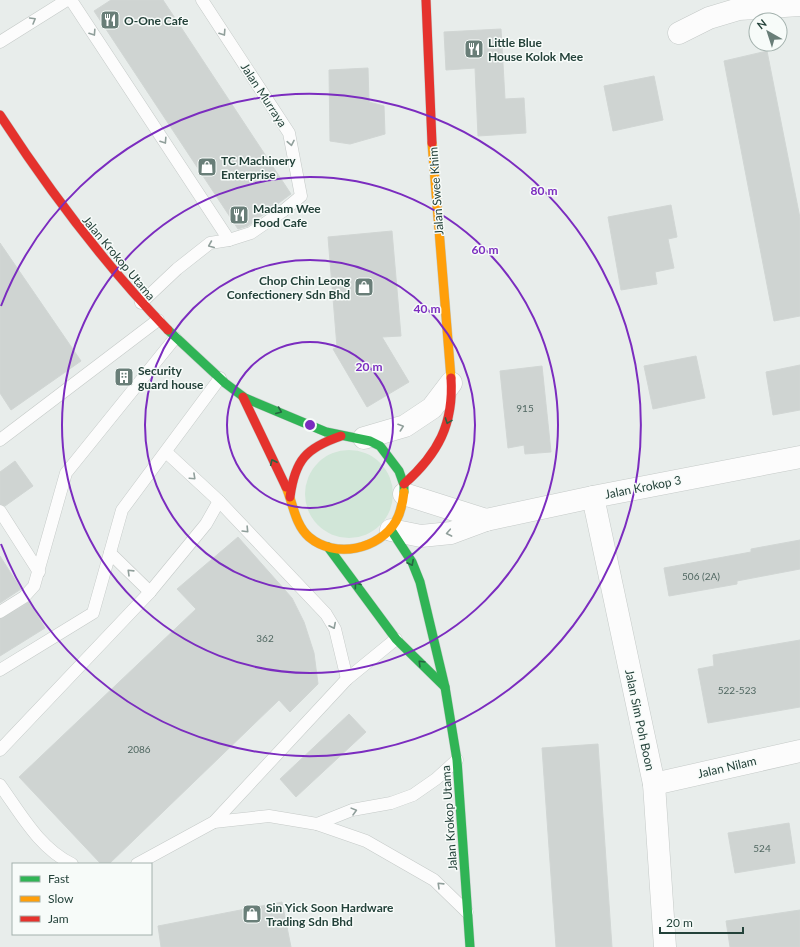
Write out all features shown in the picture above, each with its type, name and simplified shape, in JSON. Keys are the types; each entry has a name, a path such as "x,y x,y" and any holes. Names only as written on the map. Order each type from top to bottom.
{"street":[{"name":"Jalan Swee Khim","path":"404,489 423,467 441,438 451,411 451,383 431,127 426,0"},
{"path":"679,33 709,18 739,9 800,5"},
{"name":"Jalan Krokop Utama","path":"0,114 76,226 141,303 175,338 243,397"},
{"path":"243,397 341,436 364,438 405,426 432,408 451,383"},
{"path":"243,397 290,497 296,519 309,536 328,547 351,550 373,544 390,530 400,514 404,489 397,464 383,448 364,438"},
{"path":"290,497 292,476 303,456 320,442 341,436"},
{"name":"Jalan Krokop 3","path":"390,530 421,536 451,534 486,520 593,497 800,457"},
{"name":"Jalan Krokop 3","path":"404,489 486,520"},
{"name":"Jalan Sim Poh Boon","path":"593,497 654,784 665,947"},
{"name":"Jalan Krokop Utama","path":"390,530 412,562 420,582 445,687 458,760 469,930 472,945"},
{"path":"328,547 396,639 445,687"},
{"name":"Jalan Nilam","path":"654,784 800,751"}],"lane":[{"path":"0,42 67,0"},
{"path":"71,0 229,240"},
{"name":"Jalan Murraya","path":"141,303 177,268 210,243 229,240 251,233 283,211 301,196 289,133 202,0"},
{"path":"0,440 158,320"},
{"path":"0,612 24,597 34,586 40,572 66,473 175,338"},
{"path":"0,670 93,613 122,510 220,378"},
{"path":"166,452 219,501 326,614 335,629 347,679"},
{"path":"0,750 150,592 206,524 219,501"},
{"path":"0,511 40,572"},
{"path":"110,553 150,592"},
{"path":"139,863 214,822 347,679 396,639"},
{"path":"317,824 352,810 391,803 413,795 436,779 458,760"},
{"path":"0,785 40,840 62,859 70,863"},
{"path":"214,822 269,816 317,824 366,841 434,880 468,912"}],"green space":[{"path":"349,450 366,454 380,463 389,477 393,494 389,511 380,525 366,534 349,538 332,534 318,525 309,511 305,494 309,477 318,463 332,454"}],"building":[{"path":"111,0 163,0 291,194 248,226 238,229 94,11"},
{"path":"501,29 505,99 524,98 526,133 478,136 475,68 446,70 444,32"},
{"path":"767,52 800,218 800,316 774,321 724,61"},
{"path":"368,68 369,102 384,106 385,134 350,144 330,141 329,70"},
{"path":"654,76 663,120 613,131 604,86"},
{"path":"671,205 677,237 668,239 674,268 655,272 657,284 621,290 608,217"},
{"name":"Chop Chin Leong Confectionery Sdn Bhd","path":"392,231 401,336 382,337 409,382 367,407 333,349 337,347 328,237"},
{"path":"0,243 81,361 11,410 0,393"},
{"path":"696,356 705,398 653,409 644,366"},
{"path":"800,365 800,410 773,415 766,372"},
{"path":"542,366 551,452 525,454 524,445 508,448 500,371"},
{"path":"15,461 33,486 5,506 0,504 0,472"},
{"path":"238,537 292,598 304,622 314,653 318,684 290,712 279,700 110,863 100,863 19,777 196,609 177,589"},
{"path":"800,540 800,569 737,581 737,584 669,596 664,568 751,552 751,549"},
{"path":"0,556 21,589 0,603"},
{"path":"29,602 45,628 0,656 0,619"},
{"path":"800,640 800,707 708,723 698,669 714,666 713,655"},
{"path":"349,714 366,732 296,797 280,779"},
{"path":"598,744 612,947 556,947 542,748"},
{"path":"789,823 795,863 735,873 728,833"},
{"name":"Sin Yick Soon Hardware Trading Sdn Bhd","path":"282,902 291,947 161,947 158,926"},
{"path":"800,910 800,947 730,947 726,921"}],"traffic: fast":[{"path":"168,330 225,383 245,398 326,432 370,441 380,446 399,471 404,485 404,492"},
{"path":"391,530 412,562 420,582 445,687 457,760 470,947"},
{"path":"328,547 396,639 445,687"}],"traffic: slow":[{"path":"432,143 451,378"},
{"path":"286,487 297,520 304,532 320,544 331,548 343,549 368,545 379,539 388,531 396,521 399,514 404,492"}],"traffic: jam":[{"path":"426,0 432,143"},
{"path":"0,115 38,172 79,227 144,305 168,330"},
{"path":"404,484 426,461 435,449 441,437 450,410 451,378"},
{"path":"243,397 286,487"},
{"path":"290,497 295,474 304,457 319,445 341,436"}],"place":[{"name":"O-One Cafe","path":"110,20"},
{"name":"Little Blue House Kolok Mee","path":"474,49"},
{"name":"TC Machinery Enterprise","path":"207,167"},
{"name":"Madam Wee Food Cafe","path":"239,215"},
{"name":"Chop Chin Leong Confectionery Sdn Bhd","path":"364,287"},
{"name":"Security guard house","path":"124,377"},
{"name":"Sin Yick Soon Hardware Trading Sdn Bhd","path":"252,914"}]}
